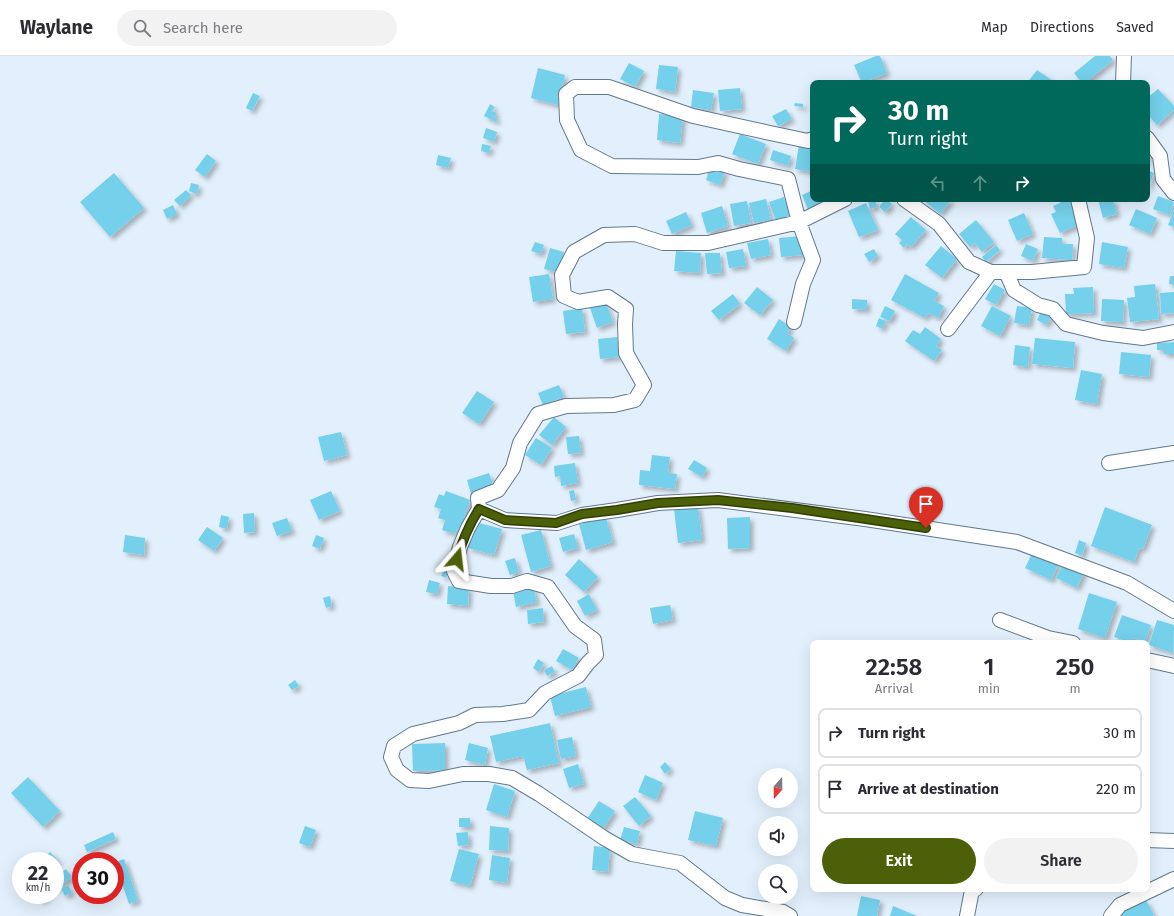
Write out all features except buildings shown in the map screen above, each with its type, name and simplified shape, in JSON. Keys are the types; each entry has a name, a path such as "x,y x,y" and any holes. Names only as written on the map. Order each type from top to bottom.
{"street":[{"path":"1124,56 1125,79"},
{"path":"794,322 803,284 813,260 799,222 788,179 718,163 698,167 612,166 581,150 567,120 566,94 575,86 609,87 693,116 770,134 810,140"},
{"path":"1150,142 1160,156 1163,179 1174,193"},
{"path":"790,916 783,912 742,904 725,898 680,863 632,854 604,838 546,798 512,778 490,774 463,774 429,781 410,780 397,770 391,757 394,746 413,734 459,723 475,715 504,714 529,710 544,693 578,676 596,655 594,640 575,626 548,587 527,581 512,586 498,586 459,581 454,571 460,547 468,528 479,509 478,498 498,490 513,468 520,443 538,414 566,406 614,405 636,400 644,385 626,353 626,310 608,297 578,302 564,296 562,275 574,252 604,235 635,234 663,243 708,243 799,222 839,202"},
{"path":"908,202 938,224 969,262 991,272 1032,272 1084,267 1087,238 1079,202"},
{"path":"948,329 991,272"},
{"path":"1006,272 1014,290 1038,305 1054,309 1066,324 1103,333 1143,338 1174,332"},
{"path":"1109,463 1174,454"},
{"path":"479,509 505,520 556,523 582,514 658,503 718,500 858,518 1017,542 1127,583 1174,611"},
{"path":"1000,620 1048,638 1058,640"},
{"path":"1150,661 1174,666"},
{"path":"1150,840 1174,841"},
{"path":"1150,891 1174,879"},
{"path":"967,916 972,892"},
{"path":"1110,916 1120,905 1147,892"}],"route":[{"path":"457,559 468,528 479,509 505,520 556,523 582,514 658,503 718,500 792,508 926,528"}]}
